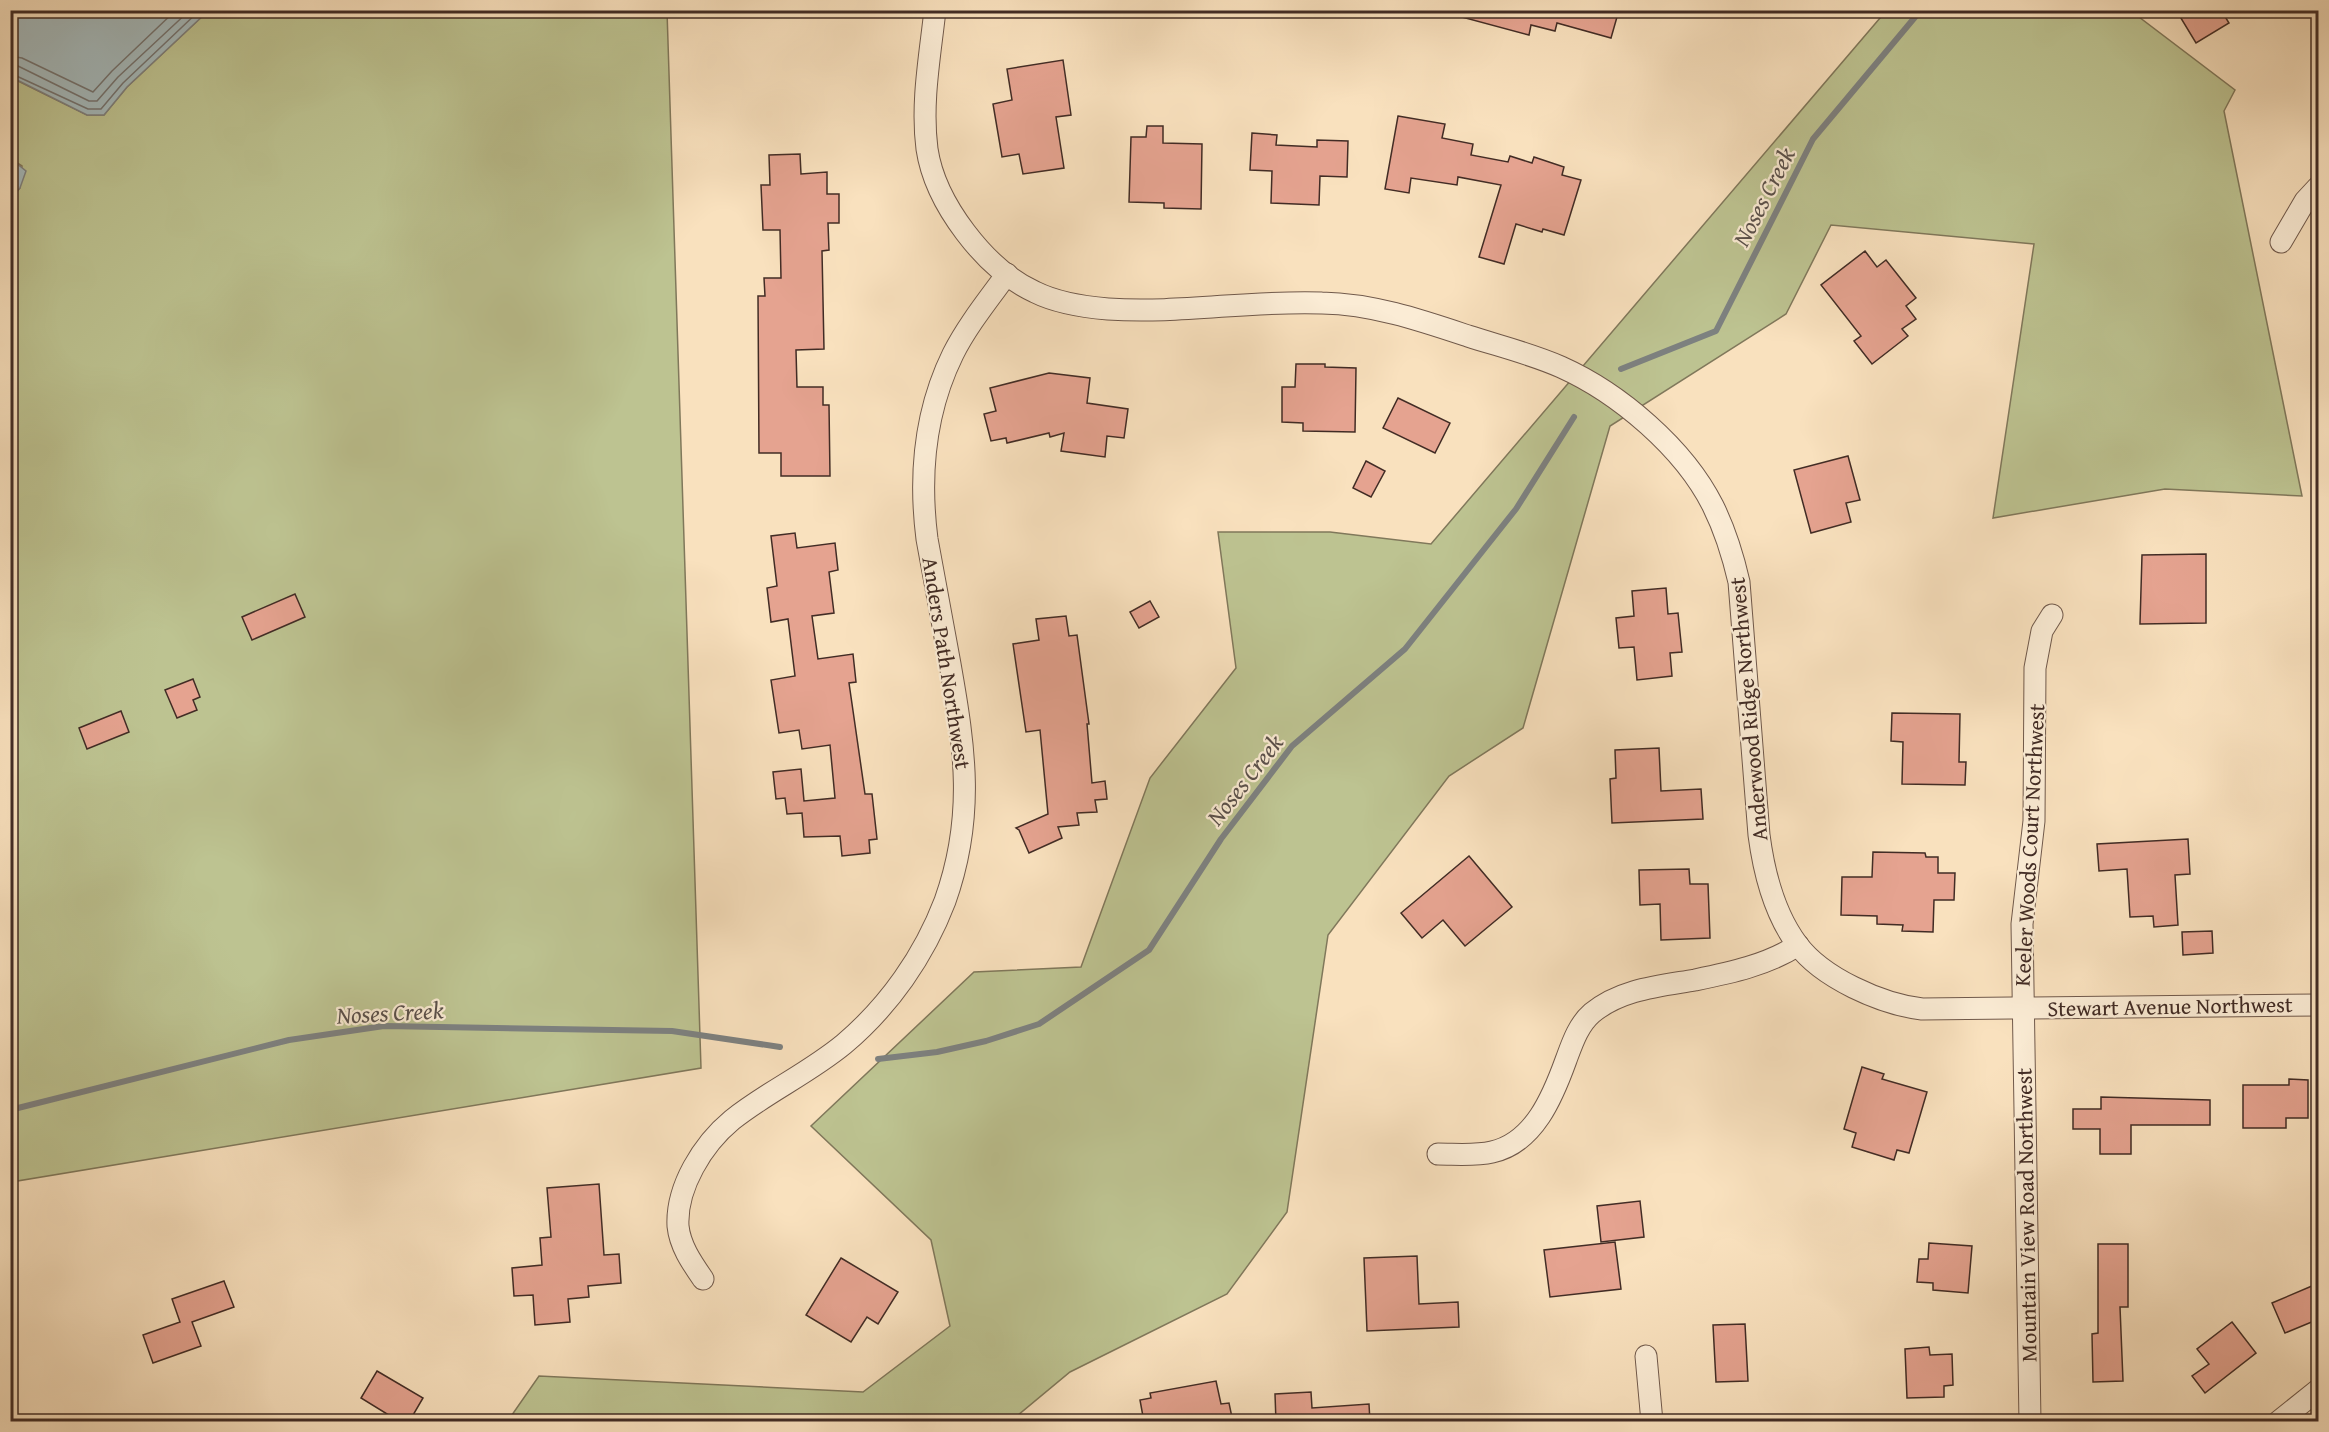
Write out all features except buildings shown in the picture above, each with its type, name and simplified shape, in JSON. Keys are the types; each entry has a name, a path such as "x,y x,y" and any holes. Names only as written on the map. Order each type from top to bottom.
{"street":[{"name":"Anderwood Ridge Northwest","path":"935,10 925,99 926,139 930,163 948,206 965,231 1007,274 1035,292 1065,302 1095,308 1140,310 1319,302 1394,312 1562,367 1599,388 1637,416 1675,453 1705,492 1718,518 1732,556 1742,604 1759,835 1764,869 1779,912 1798,945 1822,967 1848,984 1890,1003 1930,1010 2022,1008"},
{"path":"2281,242 2305,201 2319,187"},
{"name":"Anders Path Northwest","path":"703,1279 685,1251 678,1227 684,1189 704,1152 732,1121 844,1044 880,1007 902,982 920,952 934,926 950,886 964,817 964,751 925,524 924,463 932,411 953,353 974,319 1007,274"},
{"name":"Keeler Woods Court Northwest","path":"2022,1008 2022,924 2035,812 2035,668 2042,631 2052,615"},
{"path":"1438,1154 1480,1155 1495,1152 1521,1138 1549,1101 1575,1036 1583,1023 1592,1013 1608,1003 1645,988 1739,970 1775,958 1798,945"},
{"name":"Stewart Avenue Northwest","path":"2022,1008 2319,1005"},
{"name":"Mountain View Road Northwest","path":"2022,1008 2030,1422"},
{"path":"1646,1356 1652,1422"},
{"path":"2278,1422 2319,1390"}],"green space":[{"path":"208,11 667,11 701,1068 11,1182 10,199 20,188 22,166 11,159 10,77 87,115 104,115 127,87"},
{"path":"1886,11 2131,11 2235,90 2224,111 2302,496 2165,489 1993,518 2034,244 1831,225 1786,314 1610,426 1523,728 1449,776 1328,935 1287,1212 1227,1294 1070,1372 1011,1421 507,1422 539,1376 863,1392 950,1326 931,1240 811,1126 974,972 1081,967 1150,778 1236,668 1218,532 1330,532 1431,544"}],"water":[{"path":"10,11 208,11 127,87 104,115 87,115 11,77"},
{"path":"11,159 26,171 20,188 11,199"}],"waterway":[{"name":"Noses Creek","path":"1621,369 1716,331 1813,139 1921,10"},
{"name":"Noses Creek","path":"878,1059 937,1052 986,1041 1039,1024 1149,950 1221,839 1292,746 1405,649 1516,509 1574,417"},
{"name":"Noses Creek","path":"10,1110 289,1040 384,1026 672,1031 780,1047"}]}
